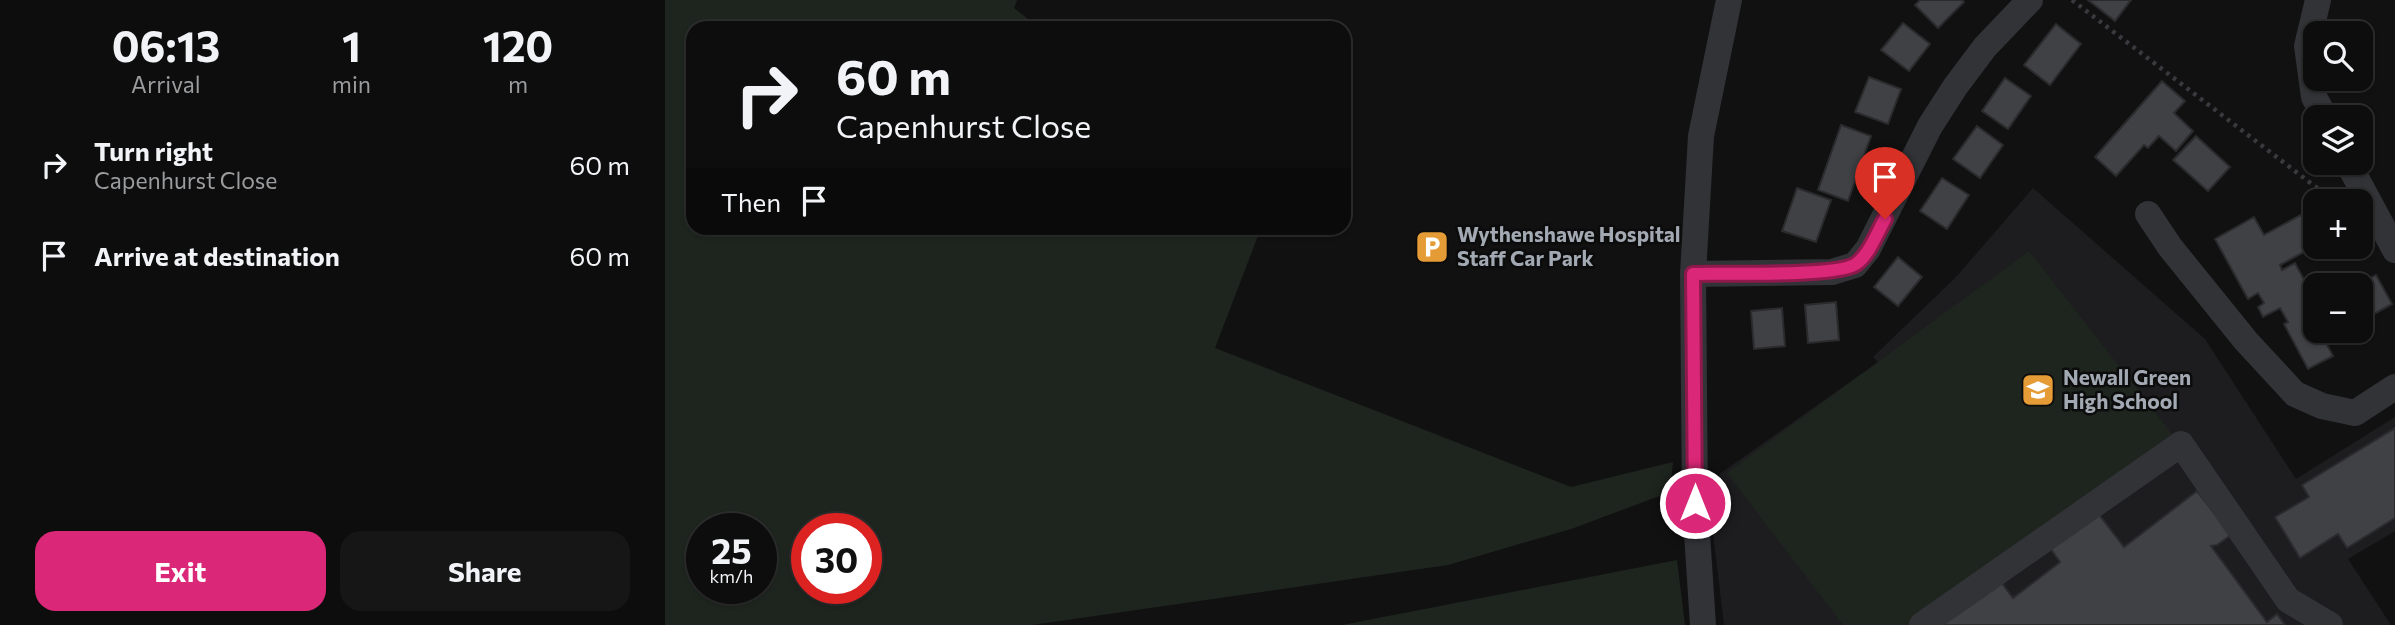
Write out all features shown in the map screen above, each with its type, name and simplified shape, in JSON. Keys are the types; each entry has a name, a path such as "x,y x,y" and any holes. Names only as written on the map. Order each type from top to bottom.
{"street":[{"path":"1693,274 1832,272 1855,265 1868,249 1930,126 1955,87 1985,47 2031,0"},
{"path":"2318,105 2314,97 2307,46 2319,0"},
{"path":"1703,625 1695,503 1693,274 1700,136 1727,4"},
{"path":"2355,175 2395,250"},
{"path":"2148,214 2170,247 2238,331 2295,394 2322,406 2355,413 2395,387"},
{"path":"1922,625 2181,444 2288,600 2330,625"}],"path":[{"path":"2072,0 2318,189"}],"shaded area":[{"path":"665,0 1017,0 1014,8 1030,21 686,21 686,235 1258,235 1215,348 1571,487 1673,462 1670,492 1574,528 1448,565 1032,625 665,625"},
{"name":"Newall Green High School","path":"2033,188 2205,339 2296,479 2395,417 2395,531 2348,559 2391,625 1724,625 1707,483 1878,362 1873,357 1957,276"},
{"path":"2029,251 2172,434 1911,625 1843,625 1727,473"},
{"path":"1677,560 1685,625 1342,625"}],"building":[{"path":"1920,0 1964,2 1938,28 1915,5"},
{"path":"2088,0 2131,0 2115,21"},
{"path":"1903,23 1930,44 1909,71 1881,50"},
{"path":"2056,24 2081,44 2050,85 2024,65"},
{"path":"1869,77 1901,89 1888,124 1855,112"},
{"path":"2005,78 2031,96 2008,129 1982,111"},
{"path":"2162,81 2185,101 2174,113 2193,131 2176,151 2159,136 2148,148 2144,145 2116,176 2095,157"},
{"path":"1841,125 1871,136 1848,201 1818,190"},
{"path":"1977,126 2003,145 1980,178 1953,159"},
{"path":"2196,136 2230,167 2208,191 2173,160"},
{"path":"1942,178 1969,195 1947,229 1920,211"},
{"path":"1797,188 1831,200 1816,242 1782,231"},
{"path":"2303,214 2303,253 2280,265 2282,270 2295,263 2303,278 2303,343 2326,343 2333,356 2308,369 2284,324 2288,322 2280,308 2263,317 2258,307 2264,303 2258,293 2248,299 2215,239 2254,217 2264,235"},
{"path":"1898,257 1922,277 1898,306 1874,287"},
{"path":"2376,275 2392,304 2373,314 2373,277"},
{"path":"1836,302 1839,340 1808,343 1805,305"},
{"path":"1782,308 1785,346 1754,349 1751,311"},
{"path":"2395,428 2395,518 2347,548 2338,534 2300,558 2275,517 2309,497 2302,485"},
{"path":"2197,491 2231,535 2211,546 2267,622 2277,614 2285,625 1937,625 1998,578 2013,598 2060,562 2050,548 2097,512 2124,547"}],"place":[{"name":"Wythenshawe Hospital Staff Car Park","path":"1432,247"},
{"name":"Newall Green High School","path":"2038,390"}],"route":[{"path":"1695,503 1693,274 1832,272 1855,265 1868,249 1885,219"}]}
